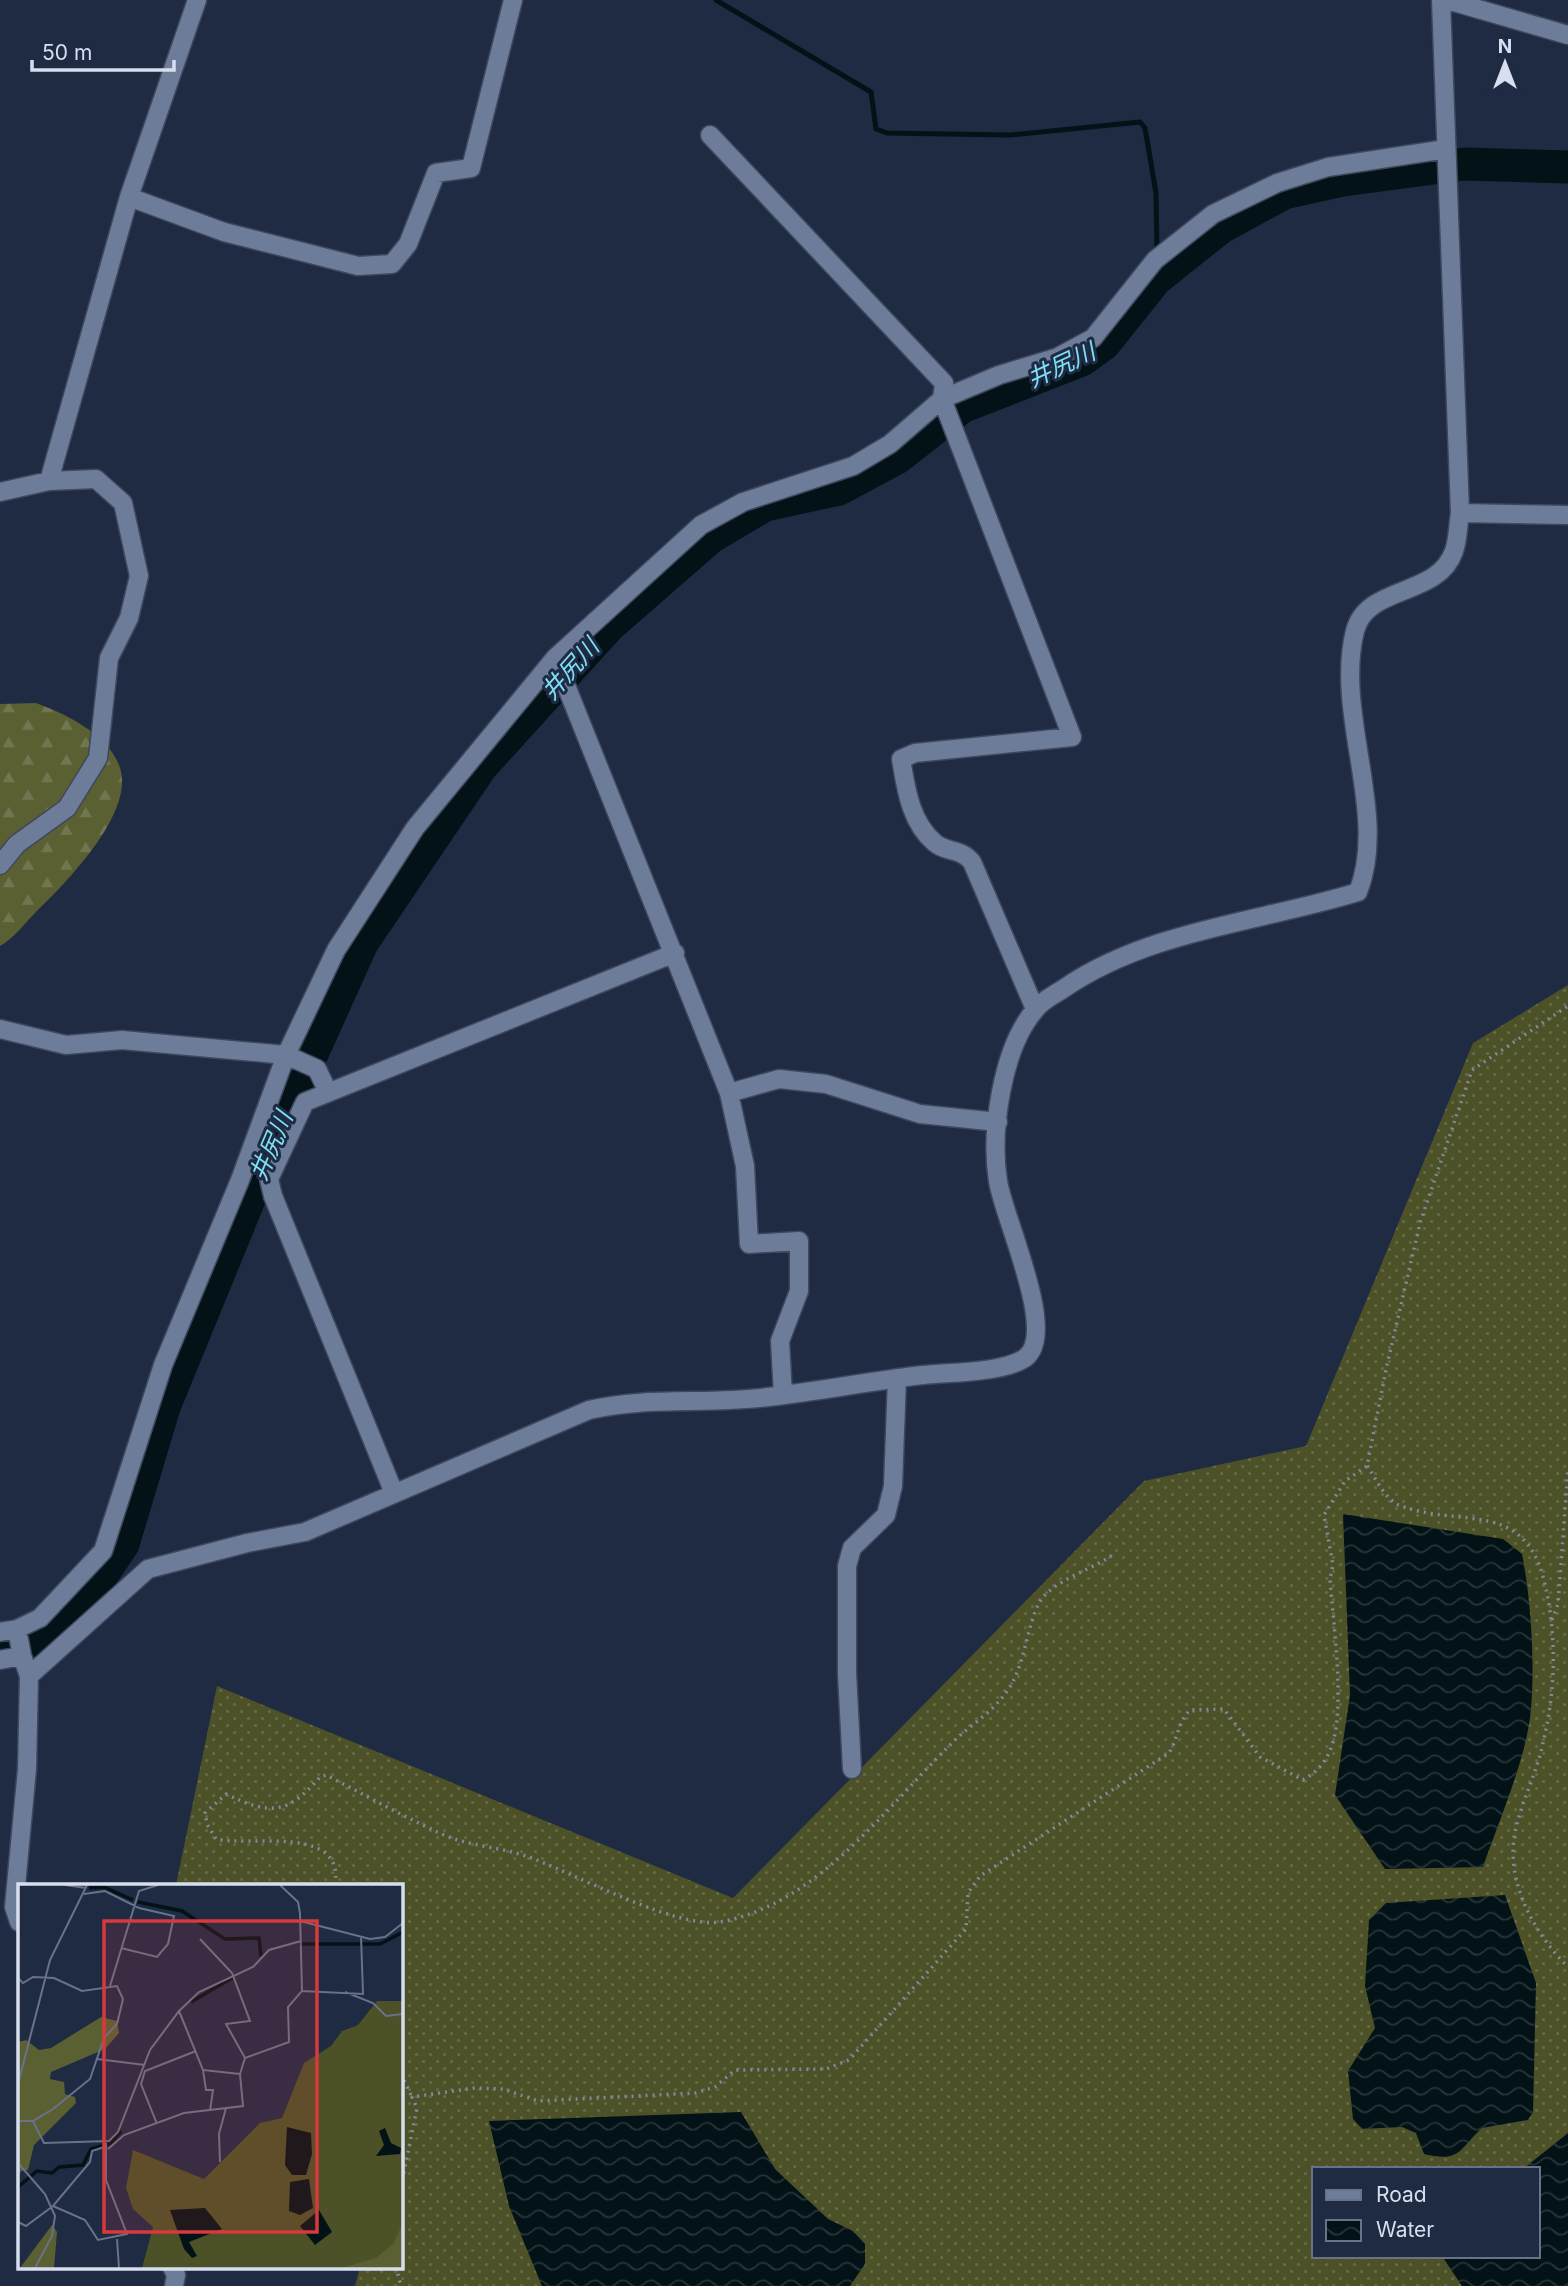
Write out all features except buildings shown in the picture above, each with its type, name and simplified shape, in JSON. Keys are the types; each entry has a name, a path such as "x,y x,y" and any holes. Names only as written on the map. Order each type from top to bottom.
{"street":[{"path":"49,481 129,197 197,0"},
{"path":"129,197 224,232 358,266 392,264 408,244 436,173 471,168 513,0"},
{"path":"29,1676 148,1569 247,1543 305,1532 589,1410 625,1401 783,1395 897,1378 1007,1366 1026,1357 1034,1348 1038,1323 998,1181 998,1122 1009,1052 1035,1009 1088,972 1143,948 1312,906 1358,891 1365,873 1365,801 1348,686 1355,629 1367,606 1432,579 1454,552 1460,513 1441,0"},
{"path":"1447,0 1568,35"},
{"path":"710,135 944,383 942,399 1072,737 915,752 901,758 914,817 936,845 965,852 972,862 1035,1009"},
{"path":"0,1660 103,1551 163,1365 240,1181 286,1055 336,950 415,828 555,658 701,525 743,502 853,466 890,444 942,399 999,375 1058,357 1093,338 1155,260 1213,214 1277,183 1328,167 1446,153"},
{"path":"0,492 49,481 96,479 123,503 139,576 129,618 110,658 98,758 67,808 17,844 0,865"},
{"path":"1460,513 1568,515"},
{"path":"555,658 729,1093 745,1166 749,1244 799,1241 799,1291 780,1341 783,1395"},
{"path":"394,1493 273,1196 269,1179 305,1102 675,953"},
{"path":"0,1029 66,1045 122,1040 286,1055 317,1069 328,1092"},
{"path":"729,1093 779,1079 825,1084 920,1114 998,1122"},
{"path":"852,1769 846,1673 846,1566 852,1548 886,1515 893,1486 897,1378"},
{"path":"16,1641 29,1676 27,1769 14,1907 18,1919"},
{"path":"172,2268 176,2275 174,2286"}],"path":[{"path":"1568,1006 1472,1070 1420,1223 1367,1466 1381,1489 1400,1506 1505,1525 1531,1544 1543,1578 1552,1620 1554,1667 1544,1741 1517,1824 1513,1852 1520,1893 1538,1932 1568,1967"},
{"path":"412,2097 475,2088 503,2089 538,2101 695,2092 715,2087 735,2070 826,2069 849,2060 966,1929 968,1893 980,1876 1169,1753 1177,1739 1180,1720 1190,1710 1224,1709 1260,1757 1303,1780 1318,1772 1332,1747 1337,1709 1330,1579 1333,1565 1324,1515 1345,1481 1367,1466"},
{"path":"1552,1620 1556,1617 1558,1604 1568,1469"},
{"path":"335,1884 337,1874 332,1861 311,1843 230,1843 216,1839 207,1824 205,1813 226,1794 262,1807 284,1808 297,1802 320,1777 326,1775 446,1836 524,1855 697,1922 717,1922 776,1904 810,1882 914,1785 966,1729 1004,1697 1015,1682 1032,1621 1044,1595 1114,1554"},
{"path":"402,2076 417,2108 413,2141 402,2183"},
{"path":"396,2268 401,2286"}],"green space":[{"path":"36,703 84,726 105,744 119,765 122,783 118,804 95,846 63,885 0,946 0,704"},
{"path":"1568,985 1568,2286 355,2286 360,2268 402,2268 402,1884 176,1884 217,1686 733,1898 1144,1481 1306,1446 1473,1043"}],"water":[{"path":"1343,1514 1503,1539 1522,1554 1531,1631 1531,1709 1512,1788 1483,1867 1385,1869 1335,1795 1350,1695"},
{"path":"1505,1895 1536,1983 1533,2112 1528,2120 1482,2128 1458,2152 1445,2157 1424,2154 1416,2133 1402,2127 1362,2129 1353,2119 1348,2071 1375,2028 1365,1986 1369,1920 1386,1903"},
{"path":"741,2112 775,2169 828,2219 853,2231 865,2244 865,2264 850,2286 542,2286 509,2206 489,2121"},
{"path":"1568,2133 1568,2286 1462,2286 1443,2258 1540,2258 1540,2167 1526,2167"}],"waterway":[{"path":"716,0 871,92 876,129 887,133 1010,135 1140,122 1145,128 1156,193 1157,253"},
{"name":"井尻川","path":"0,1648 42,1638 88,1596 123,1544 164,1407 275,1136 362,943 481,767 610,625 711,537 765,505 839,489 897,458 962,407 1082,360 1104,344 1156,279 1220,228 1284,193 1343,180 1464,164 1568,167"},
{"path":"1156,279 1157,266"}]}
